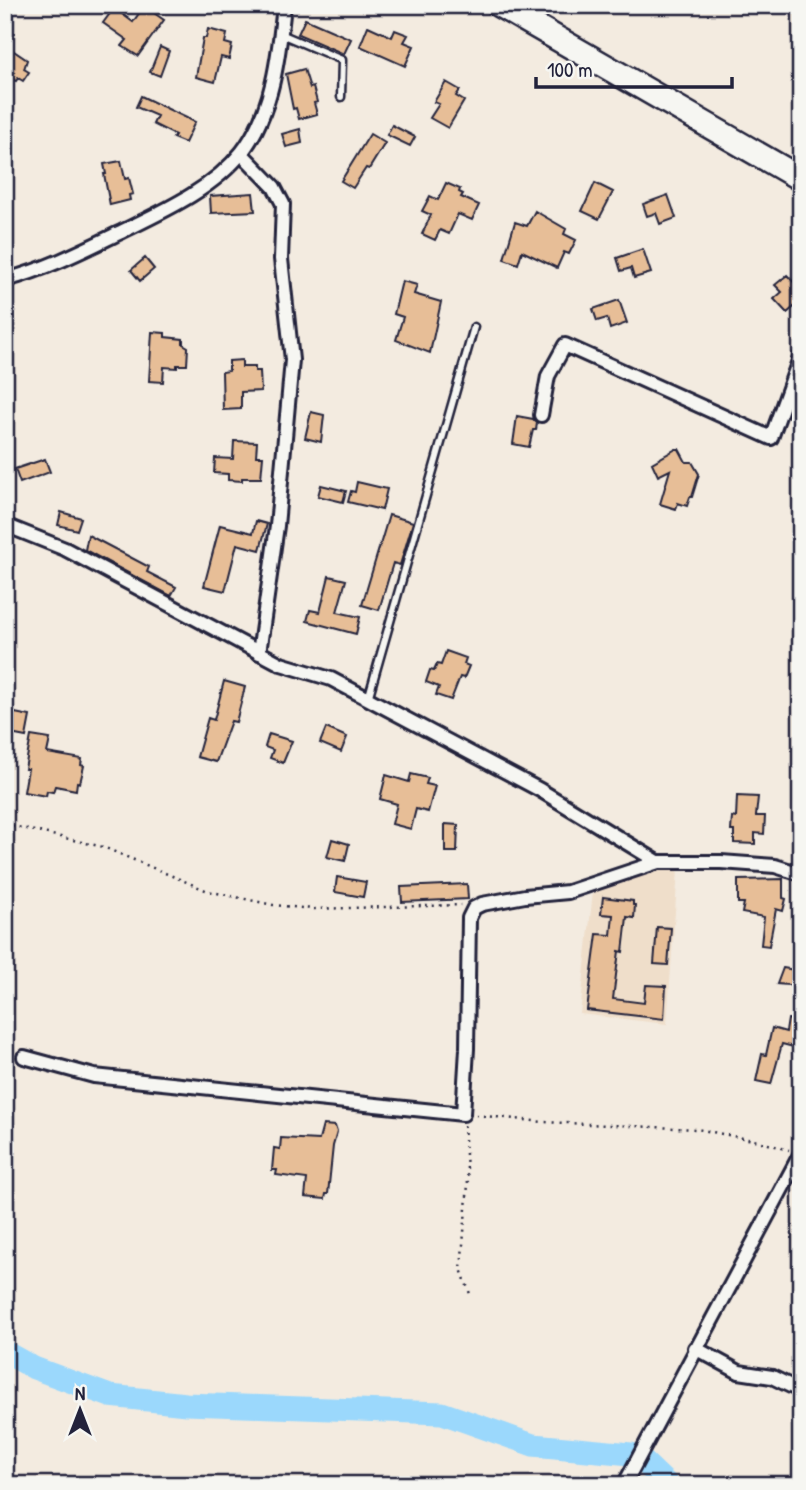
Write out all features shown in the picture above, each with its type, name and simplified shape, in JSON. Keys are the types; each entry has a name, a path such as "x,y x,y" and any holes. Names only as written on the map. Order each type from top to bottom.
{"highway":[{"path":"499,5 801,178"}],"street":[{"path":"5,279 50,266 176,205 210,181 241,153 258,125 265,106 281,34 284,5"},
{"path":"241,153 274,187 282,204 281,258 291,351 282,476 259,653"},
{"path":"541,415 548,376 565,345 771,438 801,355"},
{"path":"5,525 65,549 281,664 331,679 552,796 658,862"},
{"path":"24,1057 94,1076 463,1114 469,918 474,908 503,900 578,890 658,862 721,862 775,866 801,874"},
{"path":"624,1485 801,1153"},
{"path":"695,1348 739,1372 772,1377 801,1391"}],"lane":[{"path":"281,34 342,60 341,97"},
{"path":"368,699 474,327"}],"path":[{"path":"5,824 103,848 208,891 272,905 313,909 464,905 474,908"},
{"path":"470,1294 461,1269 468,1184 463,1114 544,1122 697,1129 801,1153"}],"shaded area":[{"path":"649,868 678,870 667,1024 580,1014 593,891"}],"building":[{"path":"144,6 164,20 138,56 122,46 127,40 103,23 114,8 133,22"},
{"path":"305,19 351,39 344,54 298,34"},
{"path":"368,26 392,37 395,30 408,35 404,42 414,46 405,66 360,46"},
{"path":"208,29 227,34 225,43 232,45 229,59 221,57 215,82 196,77 203,38 206,38"},
{"path":"5,45 27,60 24,69 29,72 23,81 18,78 13,80 5,91"},
{"path":"160,47 169,51 160,76 150,72"},
{"path":"304,69 310,88 313,87 317,114 299,119 296,108 293,109 286,74"},
{"path":"446,82 460,90 456,96 464,101 448,128 430,118 439,104 434,102"},
{"path":"141,96 195,122 185,143 153,124 157,116 136,107"},
{"path":"392,125 415,137 410,146 387,135"},
{"path":"300,129 302,143 286,147 282,134"},
{"path":"370,134 385,143 353,188 341,181"},
{"path":"121,161 125,179 129,178 133,194 129,195 130,200 110,205 104,164"},
{"path":"446,183 460,189 459,192 463,194 461,197 479,205 472,220 458,214 449,234 440,230 435,240 422,234 431,215 422,211 430,196 438,200"},
{"path":"595,183 613,192 599,219 582,211"},
{"path":"253,193 255,211 211,213 210,196"},
{"path":"668,195 676,218 660,224 656,213 647,216 643,204"},
{"path":"535,211 566,229 564,234 576,240 569,254 564,252 557,268 522,251 518,264 504,259 515,222 527,226"},
{"path":"643,249 651,273 634,278 631,268 621,271 617,258"},
{"path":"145,258 154,269 140,281 131,270"},
{"path":"787,275 801,290 801,301 787,313 774,299 782,292 775,285"},
{"path":"402,281 417,285 414,294 441,302 430,353 396,340 403,317 394,314"},
{"path":"619,300 627,323 610,329 607,318 597,321 593,309"},
{"path":"152,332 183,339 183,344 188,347 187,365 177,365 177,368 164,367 163,382 149,381"},
{"path":"242,360 242,367 255,367 255,371 260,371 261,391 241,392 241,409 223,410 222,372 229,371 229,361"},
{"path":"311,412 324,415 321,442 305,438"},
{"path":"517,416 533,419 537,423 529,447 513,444"},
{"path":"234,441 257,442 256,456 263,456 261,478 228,480 228,474 214,473 215,458 233,459"},
{"path":"679,449 686,462 692,462 699,474 687,506 678,503 676,509 660,504 670,470 658,476 652,463"},
{"path":"45,459 50,472 20,483 15,469"},
{"path":"357,482 387,489 382,510 348,502 351,491 355,492"},
{"path":"321,485 346,491 343,502 318,496"},
{"path":"61,512 81,518 77,530 58,525"},
{"path":"389,515 413,522 400,565 393,563 379,610 362,605"},
{"path":"256,521 267,524 260,550 237,544 225,591 204,586 220,525 253,533"},
{"path":"88,535 149,567 147,572 176,587 171,596 85,550"},
{"path":"329,576 346,580 337,612 360,617 356,634 307,621 310,610 320,612"},
{"path":"446,651 466,658 464,664 469,666 464,678 460,677 451,700 436,695 439,687 426,682 430,670 434,671 437,664 441,665"},
{"path":"224,681 245,687 236,722 231,721 216,762 197,757 208,718 214,720"},
{"path":"5,711 30,716 26,737 5,733"},
{"path":"326,728 347,737 341,752 320,743"},
{"path":"269,734 292,741 283,763 270,758 273,750 265,747"},
{"path":"31,736 50,739 47,753 82,759 81,765 84,766 76,790 55,786 53,792 47,791 46,796 24,792"},
{"path":"411,774 428,778 426,784 435,786 428,812 416,809 411,829 392,824 397,804 380,799 386,775 409,782"},
{"path":"737,796 758,797 756,816 765,816 764,834 755,833 755,844 734,843 734,831 731,831 732,817 736,818"},
{"path":"445,824 458,825 457,852 445,852"},
{"path":"332,839 349,844 345,861 327,857"},
{"path":"337,877 366,882 363,897 335,892"},
{"path":"783,879 783,898 786,899 783,911 776,909 769,946 761,945 764,917 742,913 744,903 738,903 738,880"},
{"path":"467,884 468,899 402,902 401,887"},
{"path":"603,897 633,901 635,905 634,918 627,917 623,952 619,951 613,999 644,1003 646,985 666,986 664,1019 587,1010 597,934 611,935 613,915 601,914"},
{"path":"657,927 671,928 668,965 654,964"},
{"path":"783,968 801,971 801,986 777,984"},
{"path":"788,1019 801,1020 801,1049 782,1044 771,1084 756,1081 772,1028 786,1032"},
{"path":"323,1125 335,1126 337,1132 328,1194 325,1199 305,1197 307,1179 276,1175 277,1170 272,1170 274,1148 280,1149 281,1138 319,1140"}],"waterway":[{"path":"5,1352 34,1368 110,1396 186,1404 442,1413 533,1445 631,1454"},
{"path":"644,1462 668,1485"}]}
